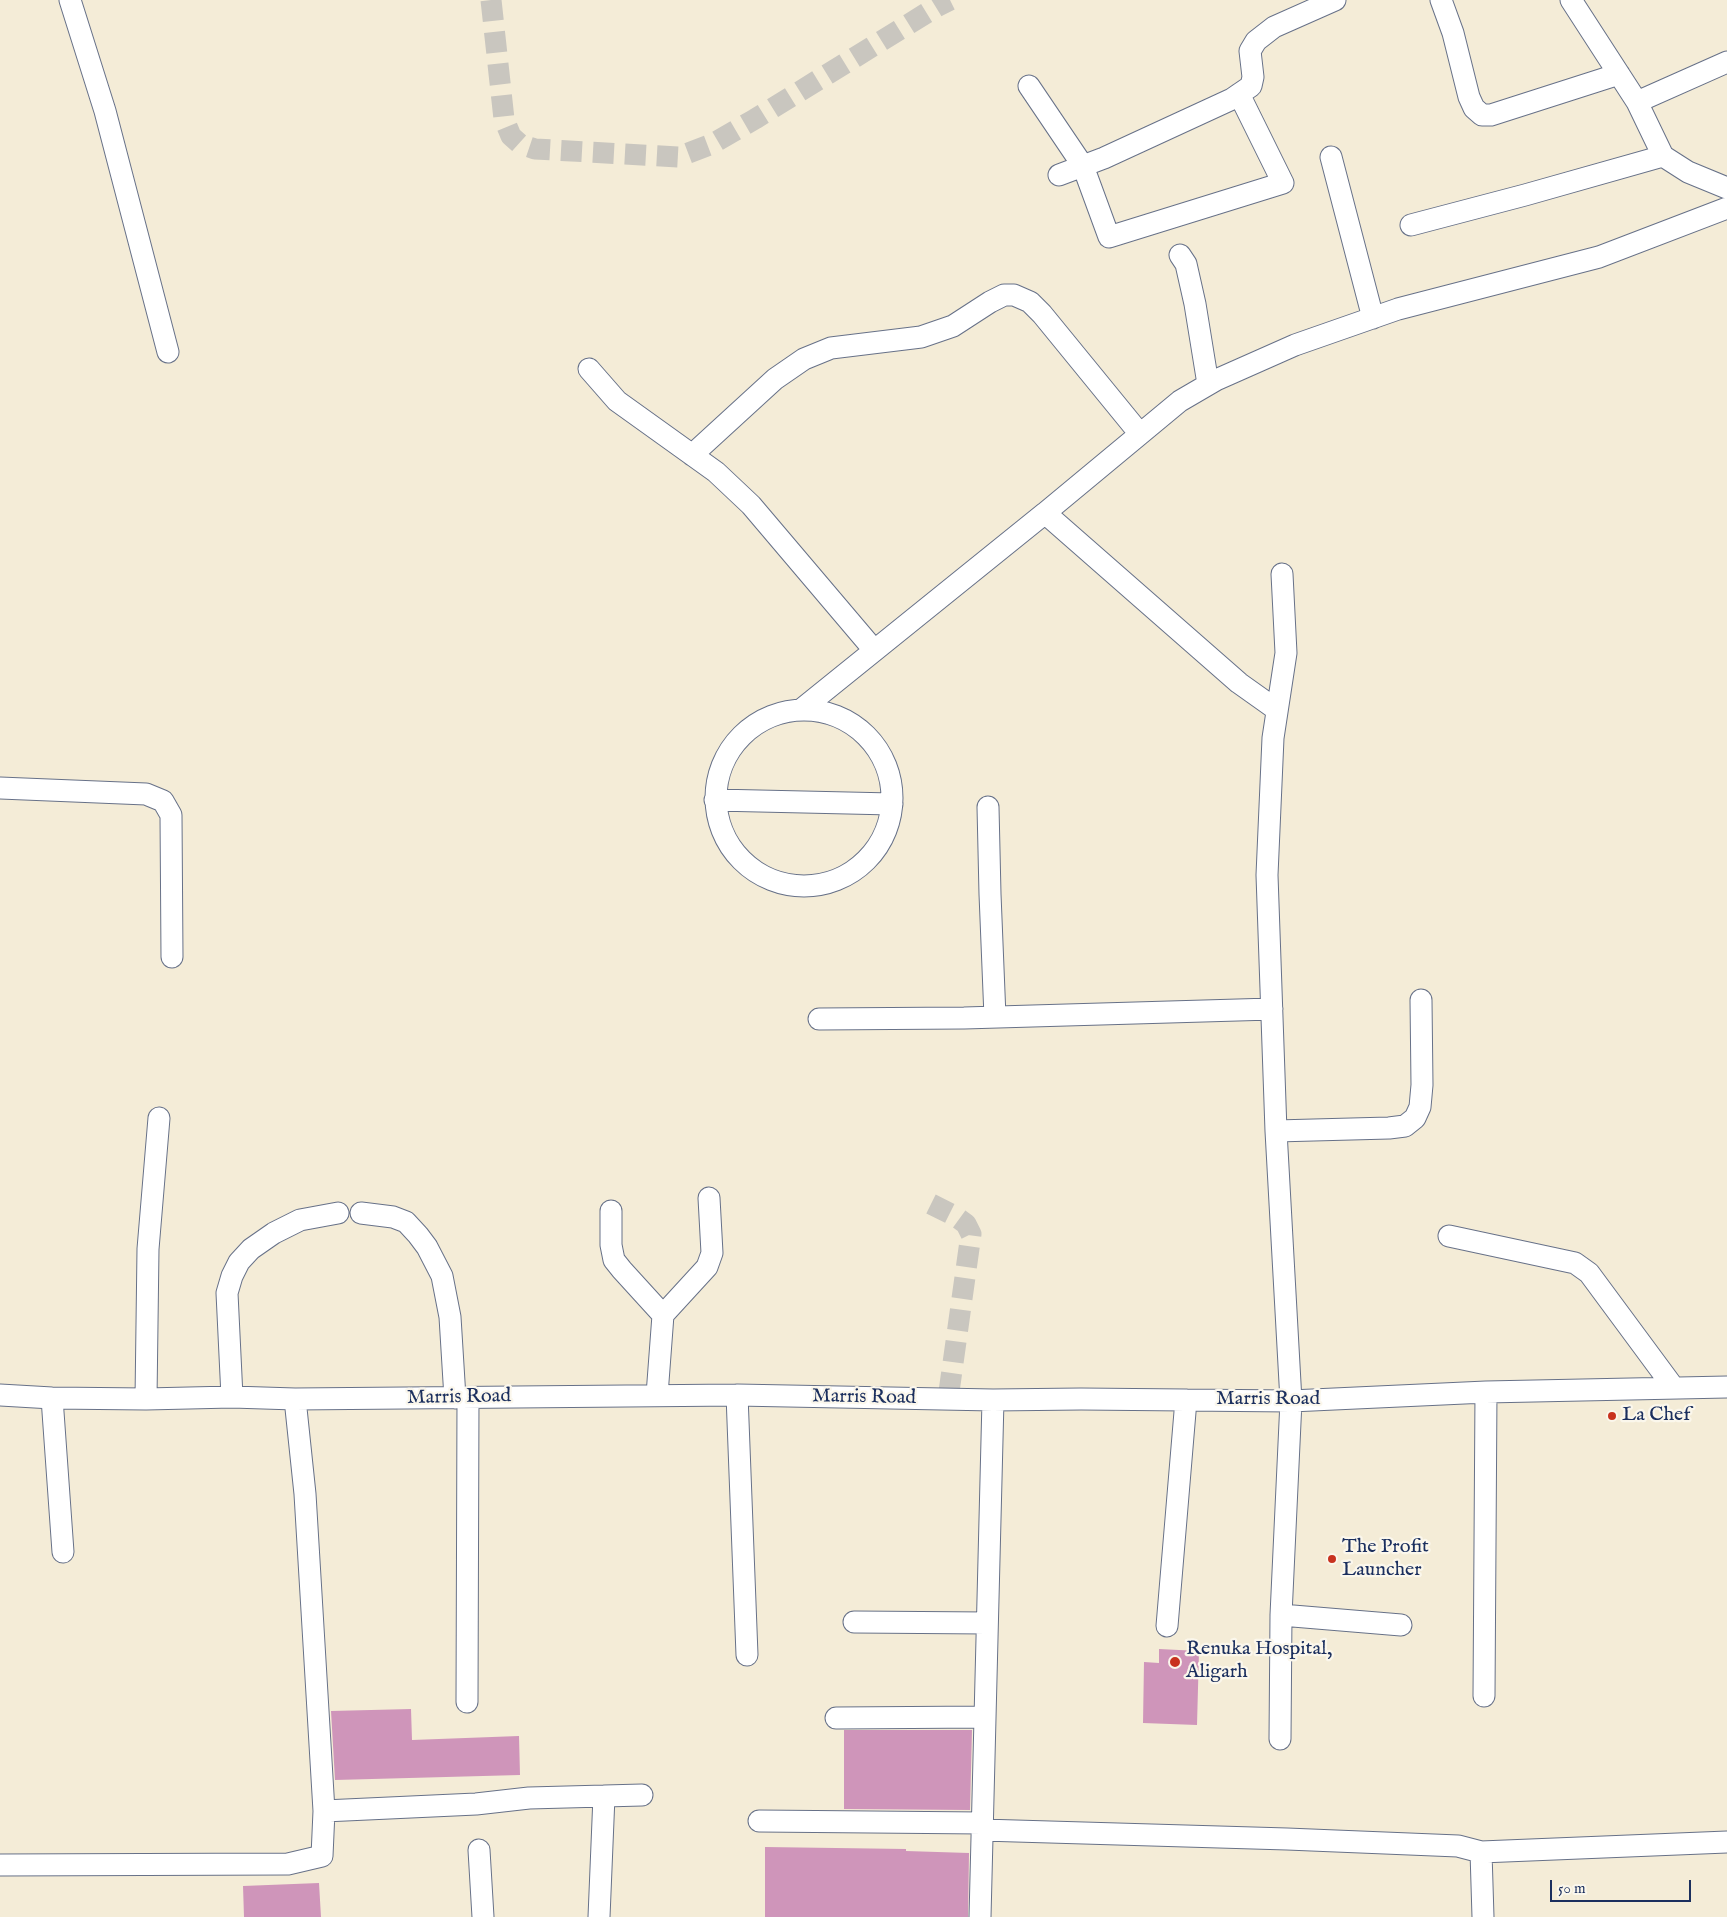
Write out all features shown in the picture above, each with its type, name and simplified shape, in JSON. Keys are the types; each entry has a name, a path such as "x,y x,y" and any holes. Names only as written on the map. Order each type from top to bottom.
{"street":[{"path":"70,0 105,111 168,352"},
{"path":"1059,175 1084,166 1232,100 1252,86 1253,77 1250,51 1256,41 1274,27 1335,0"},
{"path":"1441,0 1474,108 1482,115 1491,115 1619,74"},
{"path":"1571,0 1637,102 1663,156 1688,172 1725,186"},
{"path":"1637,102 1727,62"},
{"path":"1029,86 1084,166 1109,237 1283,182 1239,94"},
{"path":"1411,225 1526,196 1663,156"},
{"path":"1331,157 1373,318"},
{"path":"802,709 1046,513 1180,401 1208,384 1294,345 1398,309 1599,257 1727,208"},
{"path":"1180,255 1186,264 1195,304 1208,384"},
{"path":"692,455 775,379 804,359 831,348 921,337 953,326 1004,295 1014,295 1030,302 1042,314 1140,434"},
{"path":"589,369 617,401 716,472 751,505 874,650"},
{"path":"1046,513 1238,683 1277,710"},
{"path":"1280,1739 1281,1615 1291,1401 1276,1131 1267,874 1273,738 1286,653 1282,574"},
{"path":"802,709 836,715 866,734 886,762 894,784 888,831 869,860 841,880 806,888 772,882 743,863 722,834 715,800 721,766 739,737 768,716 802,709"},
{"path":"0,788 146,794 163,801 171,815 172,957"},
{"path":"715,800 892,804"},
{"path":"988,807 995,1017"},
{"path":"1276,1131 1389,1128 1405,1126 1415,1118 1420,1107 1422,1085 1421,1000"},
{"path":"819,1019 995,1017 1272,1009"},
{"path":"146,1399 148,1249 158,1118"},
{"path":"657,1395 663,1315 706,1267 712,1253 709,1198"},
{"path":"611,1211 611,1245 614,1260 663,1315"},
{"path":"232,1397 227,1293 232,1276 240,1262 251,1249 274,1233 300,1220 338,1213"},
{"path":"361,1213 406,1222 422,1241 438,1269 446,1293 462,1398 467,1702"},
{"path":"1449,1236 1575,1263 1589,1273 1674,1388"},
{"name":"Marris Road","path":"0,1395 52,1398 146,1399 232,1397 295,1399 737,1395 993,1400 1291,1401 1486,1392 1727,1387"},
{"path":"1484,1696 1486,1392"},
{"path":"737,1395 747,1655"},
{"path":"52,1398 63,1552"},
{"path":"0,1865 288,1864 322,1856 324,1810 305,1494 295,1399"},
{"path":"980,1917 993,1400"},
{"path":"1167,1626 1186,1400"},
{"path":"1281,1615 1401,1625"},
{"path":"854,1622 987,1623"},
{"path":"836,1718 984,1717"},
{"path":"324,1810 476,1804 530,1798 642,1795"},
{"path":"599,1917 604,1796"},
{"path":"759,1820 1458,1846 1481,1852 1727,1842"},
{"path":"479,1850 482,1917"},
{"path":"1481,1852 1483,1917"}],"building":[{"path":"1159,1649 1199,1651 1197,1725 1143,1723 1144,1662 1159,1663"},
{"path":"411,1709 412,1740 519,1736 520,1775 335,1780 331,1711"},
{"path":"844,1730 972,1730 970,1810 844,1809"},
{"path":"765,1847 906,1849 906,1851 969,1853 968,1917 765,1917"},
{"path":"319,1883 321,1917 244,1917 243,1886"}],"tunnel":[{"path":"491,0 504,119 511,136 520,144 535,149 678,157 712,144 950,0"},
{"path":"931,1204 966,1224 971,1234 948,1399"}],"place":[{"name":"La Chef","path":"1612,1416"},
{"name":"The Profit Launcher","path":"1332,1559"},
{"name":"Renuka Hospital, Aligarh","path":"1175,1662"}]}
